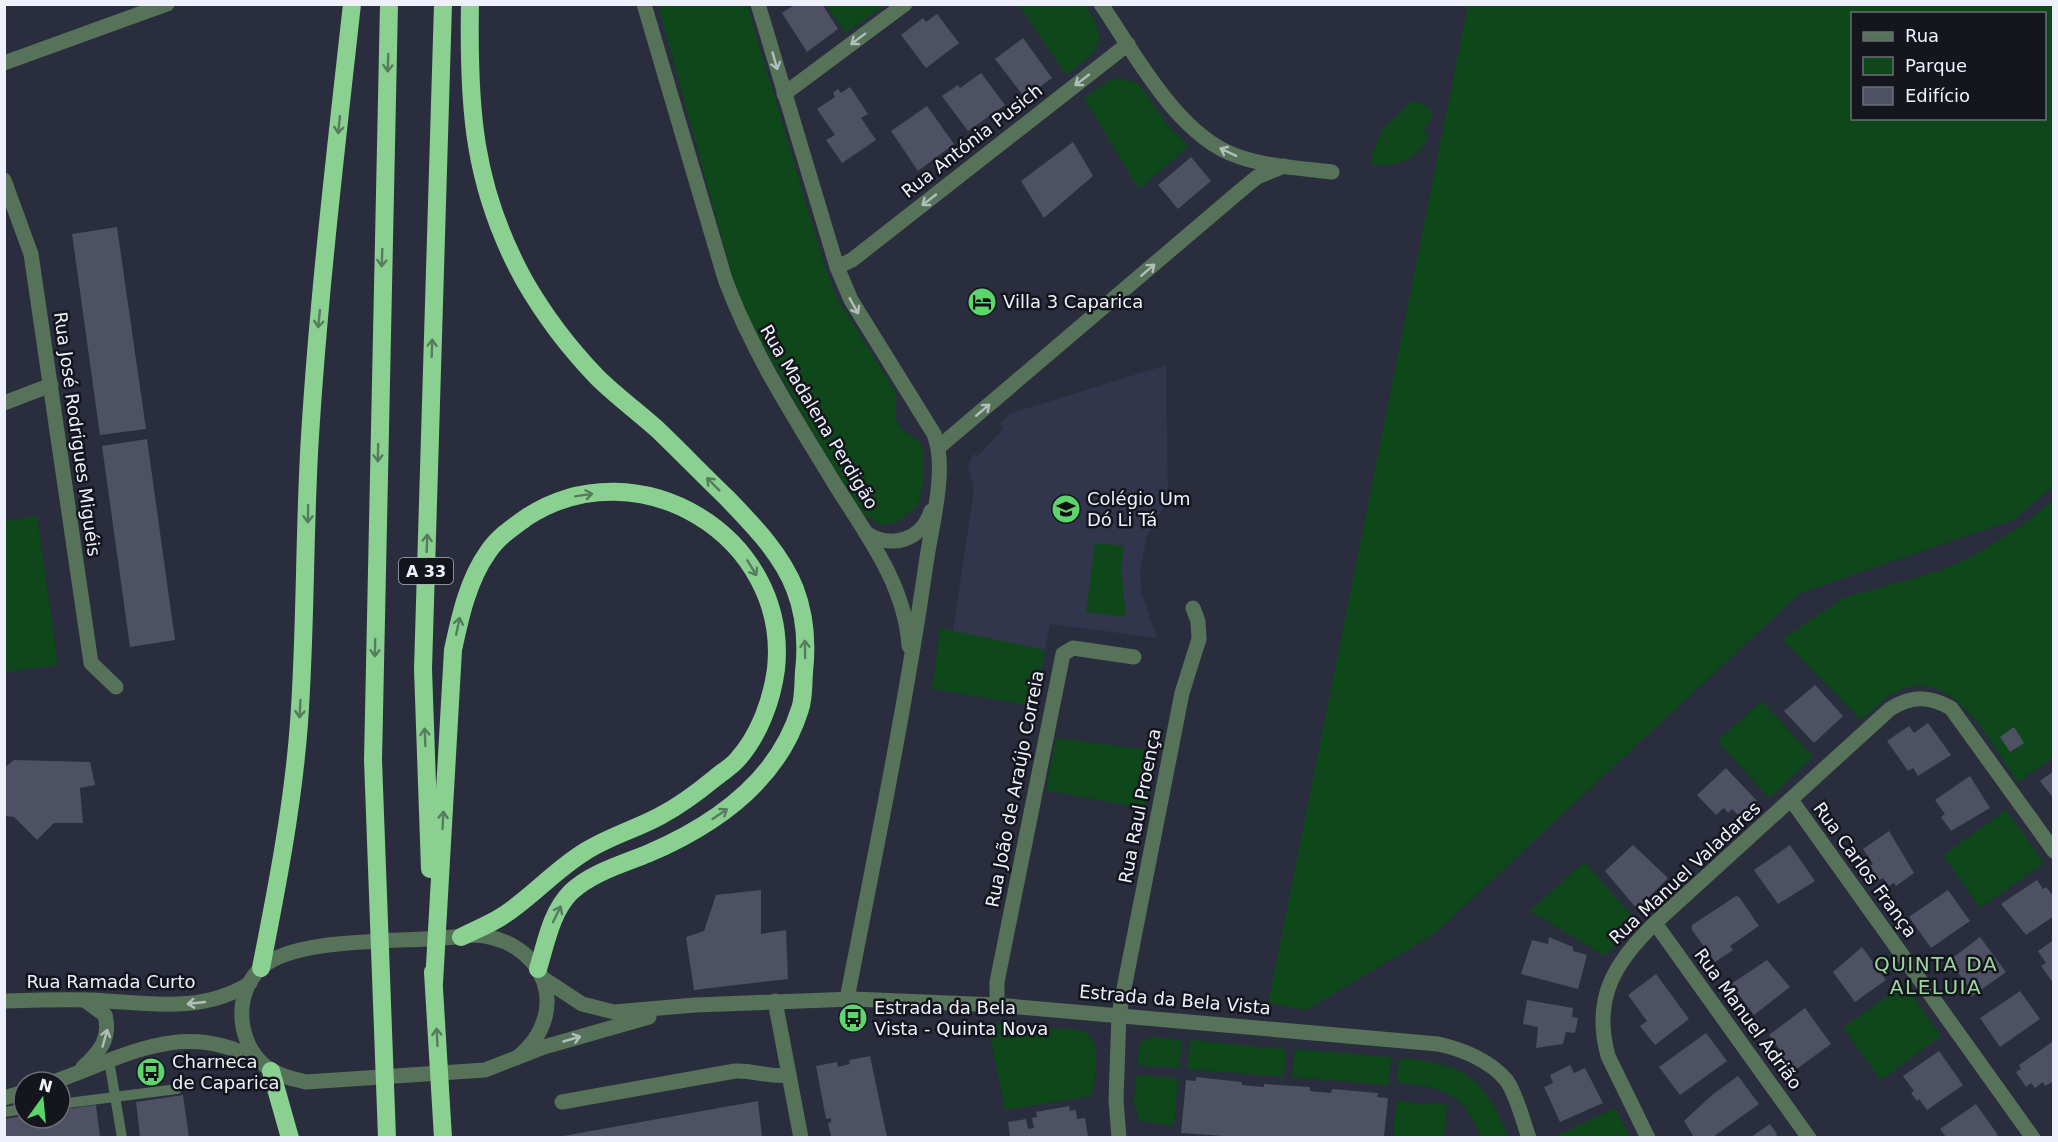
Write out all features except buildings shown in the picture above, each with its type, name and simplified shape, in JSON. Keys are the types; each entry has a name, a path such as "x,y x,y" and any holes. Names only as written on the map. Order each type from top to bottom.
{"highway":[{"path":"261,968 277,886 299,725 305,625 310,439 316,348 352,4"},
{"name":"A 33","path":"387,1137 373,760 389,4"},
{"name":"A 33","path":"443,4 423,669 434,983 444,1137"},
{"path":"470,4 468,84 472,130 482,175 502,233 525,280 549,319 597,376 659,431 769,544 794,587 802,618 806,651 801,708 776,759 739,801 699,828 597,875 572,891 556,911 541,974"},
{"path":"434,983 453,650 462,607 488,552 510,529 536,511 565,498 616,492 647,495 691,510 732,542 752,564 768,598 776,628 777,655 774,688 760,724 737,761 700,790 661,816 587,850 550,876 503,916 461,937"},
{"path":"267,1067 290,1137"}],"street":[{"path":"4,63 167,4"},
{"name":"Rua Madalena Perdigão","path":"644,4 725,279 741,324 760,360 884,562 904,610 910,673"},
{"path":"759,4 837,267 851,300 934,434 939,447 1257,177 1284,166"},
{"path":"784,94 905,4"},
{"path":"1101,4 1177,114 1213,145 1236,156 1284,166 1332,172"},
{"name":"Rua Antónia Pusich","path":"837,267 852,260 1128,44"},
{"name":"Rua José Rodrigues Miguéis","path":"4,180 8,201 31,254 91,663 116,687"},
{"path":"4,403 51,385"},
{"name":"Rua Madalena Perdigão","path":"847,999 910,673 936,492 939,447"},
{"path":"864,531 876,539 891,542 907,539 919,531 929,516 936,492"},
{"name":"Rua Raul Proença","path":"1119,1137 1116,1100 1119,1014 1182,693 1199,639 1198,621 1193,608"},
{"name":"Rua João de Araújo Correia","path":"997,1005 997,982 1063,654 1073,648 1134,657"},
{"name":"Rua Manuel Valadares","path":"1648,1137 1608,1056 1604,1043 1603,1012 1611,979 1618,963 1629,948 1655,923 1792,801 1890,709 1913,698 1926,698 1951,708 2054,851"},
{"name":"Rua Carlos França","path":"1792,801 2033,1137"},
{"name":"Rua Manuel Adrião","path":"1655,923 1809,1137"},
{"path":"267,1067 248,1043 243,1032 242,1006 250,983 261,968 280,954 307,947 483,935 505,940 524,952 541,974 582,1004 606,1011 633,1012 695,1005"},
{"path":"517,1058 527,1050 541,1029 547,1004 541,974"},
{"name":"Rua Ramada Curto","path":"4,1001 71,999 186,1004 218,999 250,983"},
{"path":"71,999 84,1001 100,1009 105,1015 108,1030 102,1048 94,1057 72,1071"},
{"name":"Estrada da Bela Vista","path":"695,1005 847,999 997,1005 1438,1044 1453,1047 1485,1063 1507,1082 1530,1137"},
{"path":"775,1001 801,1137"},
{"path":"72,1075 146,1048 190,1040 224,1044 288,1078 306,1082 485,1070 544,1047 695,1005"},
{"path":"562,1102 735,1071 746,1070 776,1077 789,1075"}],"lane":[{"path":"109,1060 122,1137"},
{"path":"72,1102 177,1089"}],"shaded area":[{"name":"Colégio Um Dó Li Tá","path":"1166,365 1168,499 1147,536 1140,570 1141,591 1157,638 1050,624 1045,650 953,631 974,490 968,466 973,454 978,456 1003,429 1000,424 1009,414"}],"green space":[{"path":"658,5 747,5 826,270 837,298 895,391 895,415 900,428 920,442 924,454 923,487 917,506 897,522 881,525 864,515 826,455 755,332 734,282"},
{"path":"826,5 885,5 846,33"},
{"path":"1019,5 1085,5 1098,28 1098,45 1087,59 1066,75"},
{"path":"1462,5 2053,5 2053,487 2013,520 1800,593 1434,934 1306,1010 1268,1003 1467,9"},
{"path":"1120,78 1139,84 1169,127 1189,146 1139,189 1084,98 1109,80"},
{"path":"1412,101 1421,103 1432,111 1432,116 1424,130 1428,139 1416,153 1404,161 1391,165 1373,165 1371,158 1382,130"},
{"path":"2053,500 2053,758 2018,782 1981,727 1966,709 1949,695 1931,687 1911,687 1889,696 1861,720 1782,639 1845,597 1936,572 1973,556 2020,527"},
{"path":"37,516 58,665 5,672 5,521"},
{"path":"1095,543 1124,546 1121,568 1126,617 1086,612"},
{"path":"940,628 1045,650 1035,706 932,689"},
{"path":"1762,701 1813,757 1769,798 1717,741"},
{"path":"1056,738 1156,751 1144,809 1046,790"},
{"path":"2006,810 2044,863 1980,908 1943,855"},
{"path":"1584,862 1636,920 1605,956 1530,911"},
{"path":"1904,984 1941,1036 1881,1080 1843,1028"},
{"path":"987,1023 1080,1030 1088,1035 1093,1041 1096,1058 1092,1096 1005,1110"},
{"path":"1152,1037 1182,1040 1179,1068 1137,1065 1140,1044"},
{"path":"1190,1040 1286,1049 1284,1077 1187,1069"},
{"path":"1295,1049 1391,1057 1389,1085 1292,1077"},
{"path":"1399,1058 1440,1064 1456,1069 1469,1077 1490,1100 1508,1137 1481,1137 1467,1110 1450,1095 1427,1087 1397,1083"},
{"path":"1136,1075 1178,1078 1174,1126 1139,1121 1134,1103"},
{"path":"1396,1101 1447,1105 1444,1137 1393,1137"},
{"path":"1615,1108 1630,1137 1554,1137"}],"place":[{"name":"Villa 3 Caparica","path":"982,302"},
{"name":"Colégio Um Dó Li Tá","path":"1066,509"},
{"name":"Estrada da Bela Vista - Quinta Nova","path":"853,1018"},
{"name":"Charneca de Caparica","path":"151,1072"}],"district":[{"name":"QUINTA DA ALELUIA","path":"1936,976"}]}
